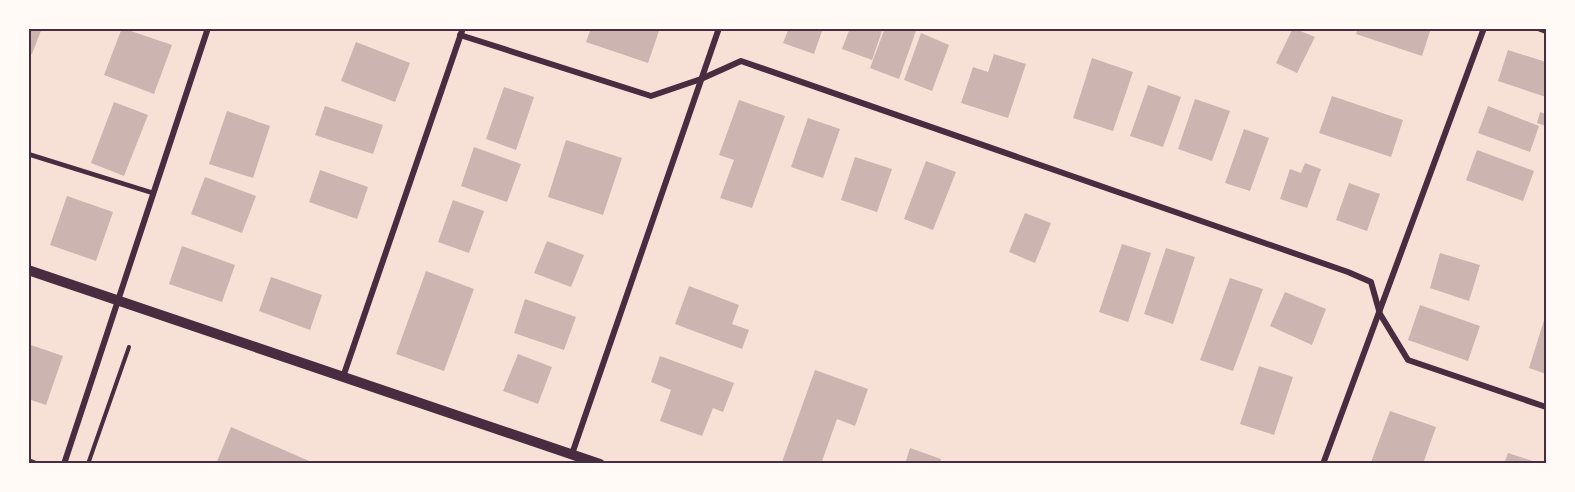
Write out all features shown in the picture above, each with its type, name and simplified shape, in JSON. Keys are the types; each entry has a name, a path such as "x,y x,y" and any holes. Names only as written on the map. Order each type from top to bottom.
{"street":[{"path":"64,464 208,28"},
{"path":"572,454 719,28"},
{"path":"1323,464 1484,28"},
{"path":"1538,28 1546,31"},
{"path":"343,376 461,32 651,96 701,79 741,61 1348,272 1371,282 1380,314 1408,360 1546,407"},
{"path":"28,270 600,464"}],"lane":[{"path":"28,154 153,194"},
{"path":"28,460 38,464"}],"path":[{"path":"88,464 129,347"}],"building":[{"path":"28,28 42,28 32,54 28,53"},
{"path":"122,28 172,45 154,94 104,75"},
{"path":"591,28 660,28 648,63 586,42"},
{"path":"789,28 823,28 814,54 783,43"},
{"path":"850,28 883,28 872,60 842,49"},
{"path":"885,28 917,28 899,79 870,68"},
{"path":"1293,28 1315,37 1297,73 1276,63"},
{"path":"1358,28 1431,28 1422,56 1356,34"},
{"path":"921,33 949,45 932,91 904,80"},
{"path":"356,42 410,63 395,102 341,81"},
{"path":"1508,50 1546,62 1546,97 1498,81"},
{"path":"994,54 1026,64 1008,118 961,103 973,67 988,72"},
{"path":"1092,58 1133,72 1113,131 1073,118"},
{"path":"1148,85 1181,97 1163,147 1130,136"},
{"path":"504,87 534,97 516,150 486,139"},
{"path":"1332,96 1403,120 1391,157 1319,133"},
{"path":"1195,99 1230,111 1212,161 1178,149"},
{"path":"739,100 785,116 752,208 720,198 734,160 719,155"},
{"path":"114,102 148,115 124,176 91,163"},
{"path":"325,106 383,125 373,154 315,135"},
{"path":"1488,106 1539,126 1530,152 1478,133"},
{"path":"227,111 270,126 253,178 209,164"},
{"path":"1540,112 1546,114 1546,126 1537,123"},
{"path":"808,118 840,129 823,178 791,167"},
{"path":"1244,129 1269,138 1250,191 1225,183"},
{"path":"566,140 622,158 603,215 548,197"},
{"path":"474,147 521,164 507,202 461,186"},
{"path":"1477,150 1534,171 1523,201 1466,180"},
{"path":"855,157 892,169 877,212 841,200"},
{"path":"926,161 956,172 933,230 904,219"},
{"path":"1305,163 1321,169 1307,208 1280,199 1290,169 1301,173"},
{"path":"320,170 368,187 357,219 309,202"},
{"path":"205,177 256,196 242,233 191,214"},
{"path":"1349,183 1380,194 1367,231 1336,220"},
{"path":"67,196 113,212 96,261 50,245"},
{"path":"453,200 484,211 469,253 438,242"},
{"path":"1025,213 1051,223 1035,263 1009,252"},
{"path":"547,241 584,255 571,287 534,273"},
{"path":"1122,244 1151,253 1128,322 1099,312"},
{"path":"182,246 235,265 222,302 169,284"},
{"path":"1166,248 1195,257 1173,324 1144,314"},
{"path":"1440,253 1480,265 1469,301 1430,288"},
{"path":"426,271 474,289 444,371 396,354"},
{"path":"271,277 322,295 310,330 259,311"},
{"path":"1230,278 1263,289 1233,371 1200,360"},
{"path":"689,286 739,305 732,324 749,330 742,349 675,324"},
{"path":"1285,292 1326,309 1312,345 1270,326"},
{"path":"525,299 576,317 564,350 514,333"},
{"path":"1420,305 1480,326 1468,361 1408,340"},
{"path":"1546,314 1546,374 1529,368"},
{"path":"28,344 63,356 46,405 28,399"},
{"path":"518,354 552,367 538,404 503,391"},
{"path":"660,356 734,383 723,412 713,408 702,436 660,421 671,390 651,382"},
{"path":"1259,366 1293,377 1274,435 1240,424"},
{"path":"815,370 868,389 855,426 837,419 821,464 787,464 782,462"},
{"path":"1390,411 1436,427 1423,464 1371,462"},
{"path":"231,427 316,464 216,464"},
{"path":"910,448 941,459 940,464 905,464"},
{"path":"1508,453 1539,463 1539,464 1504,464"}]}
